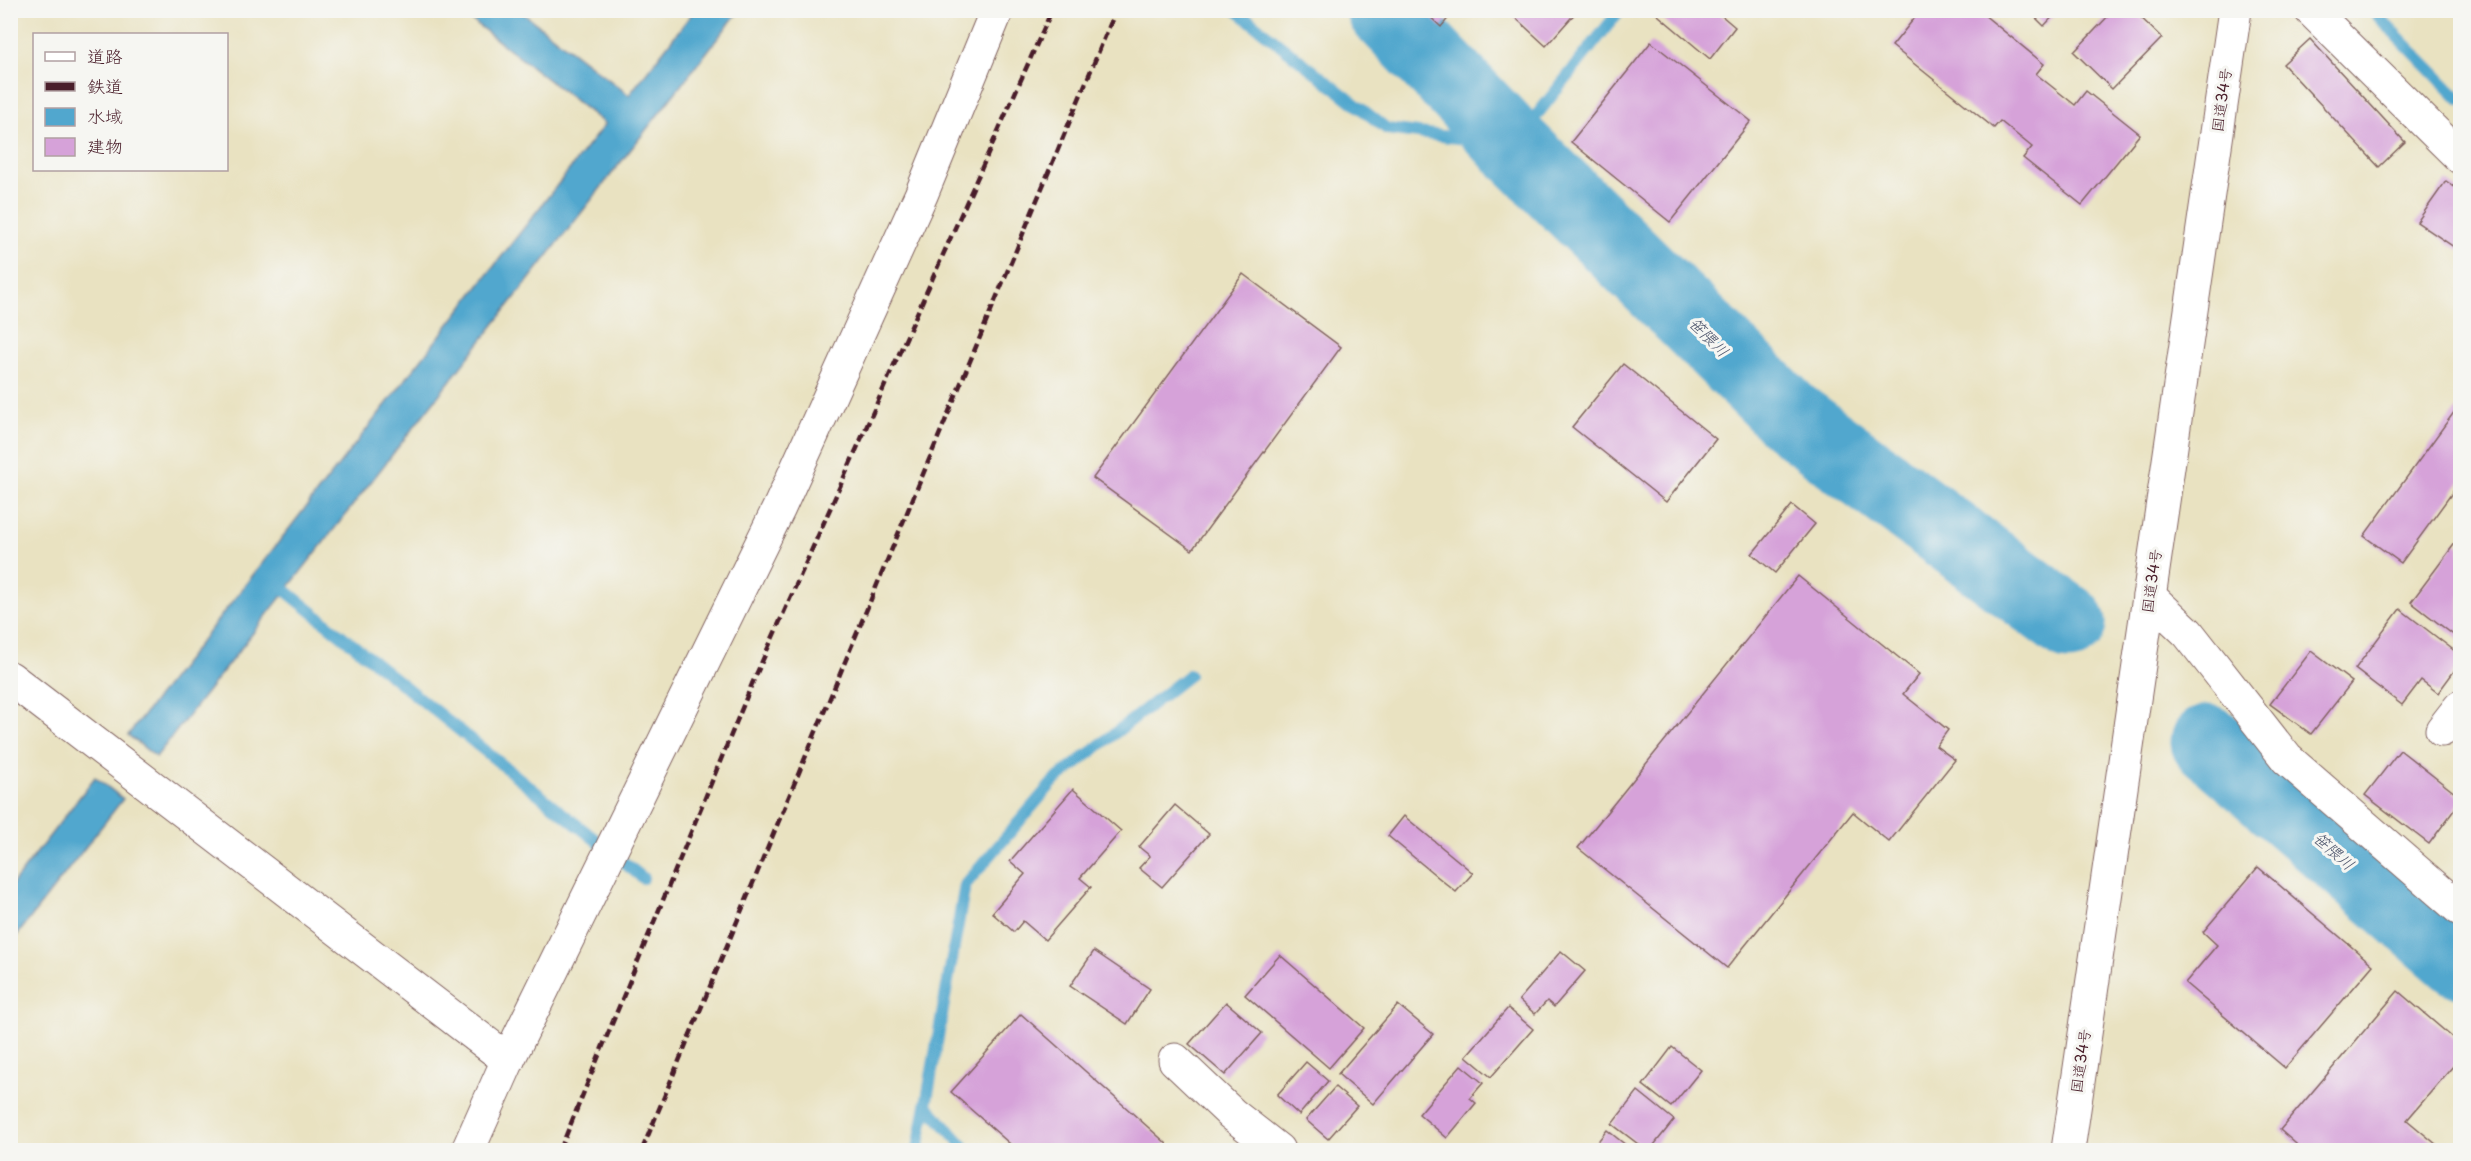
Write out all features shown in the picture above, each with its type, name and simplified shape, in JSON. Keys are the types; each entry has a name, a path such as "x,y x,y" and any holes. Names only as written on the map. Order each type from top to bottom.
{"main road":[{"path":"468,1150 508,1060 794,476 921,195 997,10"},
{"name":"国道34号","path":"2068,1150 2235,10"},
{"path":"2312,10 2460,157"},
{"path":"2149,596 2188,633 2287,759 2460,909"},
{"path":"10,678 508,1060"},
{"path":"1175,1060 1232,1114 1278,1150"}],"water":[{"path":"460,11 520,11 629,95 694,11 739,11 156,757 128,735 605,124"},
{"path":"95,777 123,799 11,943 11,886"}],"building":[{"path":"1423,10 1455,10 1441,27"},
{"path":"1507,10 1578,10 1546,46"},
{"path":"1652,10 1715,10 1735,27 1710,59"},
{"path":"1921,10 1978,10 2044,64 2036,74 2075,105 2086,91 2140,134 2082,205 2023,158 2032,147 2000,121 1994,128 1892,46"},
{"path":"2028,10 2059,10 2044,26"},
{"path":"2114,10 2133,10 2162,38 2112,89 2074,52"},
{"path":"2310,39 2405,142 2379,167 2283,64"},
{"path":"1651,42 1751,121 1670,222 1571,142"},
{"path":"2446,181 2460,191 2460,251 2417,222"},
{"path":"1243,274 1341,347 1192,550 1093,478"},
{"path":"1623,364 1716,439 1666,502 1572,427"},
{"path":"2460,404 2460,482 2401,563 2364,536"},
{"path":"1792,505 1815,524 1775,573 1752,554"},
{"path":"2456,542 2460,546 2460,640 2411,602"},
{"path":"1798,576 1919,674 1903,694 1948,730 1936,746 1955,760 1889,842 1853,812 1727,968 1578,848"},
{"path":"2400,609 2460,655 2460,663 2438,693 2421,680 2402,705 2355,669"},
{"path":"2311,651 2352,682 2311,734 2270,704"},
{"path":"2400,750 2460,797 2460,802 2429,844 2365,795"},
{"path":"1073,789 1121,831 1080,878 1091,887 1045,940 1023,921 1014,932 992,913 1025,874 1010,861"},
{"path":"1175,805 1209,834 1162,887 1139,868 1150,856 1139,847"},
{"path":"1404,816 1473,873 1456,892 1388,836"},
{"path":"2258,867 2373,965 2285,1068 2185,983 2217,945 2203,932"},
{"path":"1094,951 1150,989 1127,1024 1070,986"},
{"path":"1561,951 1585,971 1554,1007 1547,1001 1535,1014 1519,1000"},
{"path":"1280,955 1364,1028 1329,1068 1245,995"},
{"path":"2398,991 2460,1044 2460,1058 2407,1120 2443,1150 2303,1150 2280,1130"},
{"path":"1226,1002 1262,1033 1225,1075 1189,1044"},
{"path":"1398,1005 1433,1034 1373,1104 1338,1074"},
{"path":"1508,1008 1533,1029 1491,1077 1466,1056"},
{"path":"1021,1014 1167,1144 1161,1150 1017,1150 951,1092"},
{"path":"1672,1047 1701,1070 1671,1107 1643,1085"},
{"path":"1306,1062 1328,1081 1299,1115 1277,1095"},
{"path":"1461,1065 1483,1083 1470,1098 1476,1103 1447,1138 1419,1114"},
{"path":"1335,1087 1357,1106 1328,1139 1306,1120"},
{"path":"1638,1091 1674,1120 1650,1150 1646,1150 1612,1124"},
{"path":"1607,1130 1632,1150 1591,1150"}],"waterway":[{"path":"1236,10 1387,129 1513,145 1620,10"},
{"name":"笹隈川","path":"1384,10 1513,145 1789,416 2069,623"},
{"path":"2372,10 2460,100"},
{"path":"286,591 643,878"},
{"path":"918,1150 965,885 1054,781 1189,675"},
{"name":"笹隈川","path":"2208,742 2460,960"},
{"path":"928,1107 967,1150"}],"railway":[{"path":"560,1150 752,684 1052,10"},
{"path":"642,1150 1116,10"}]}
